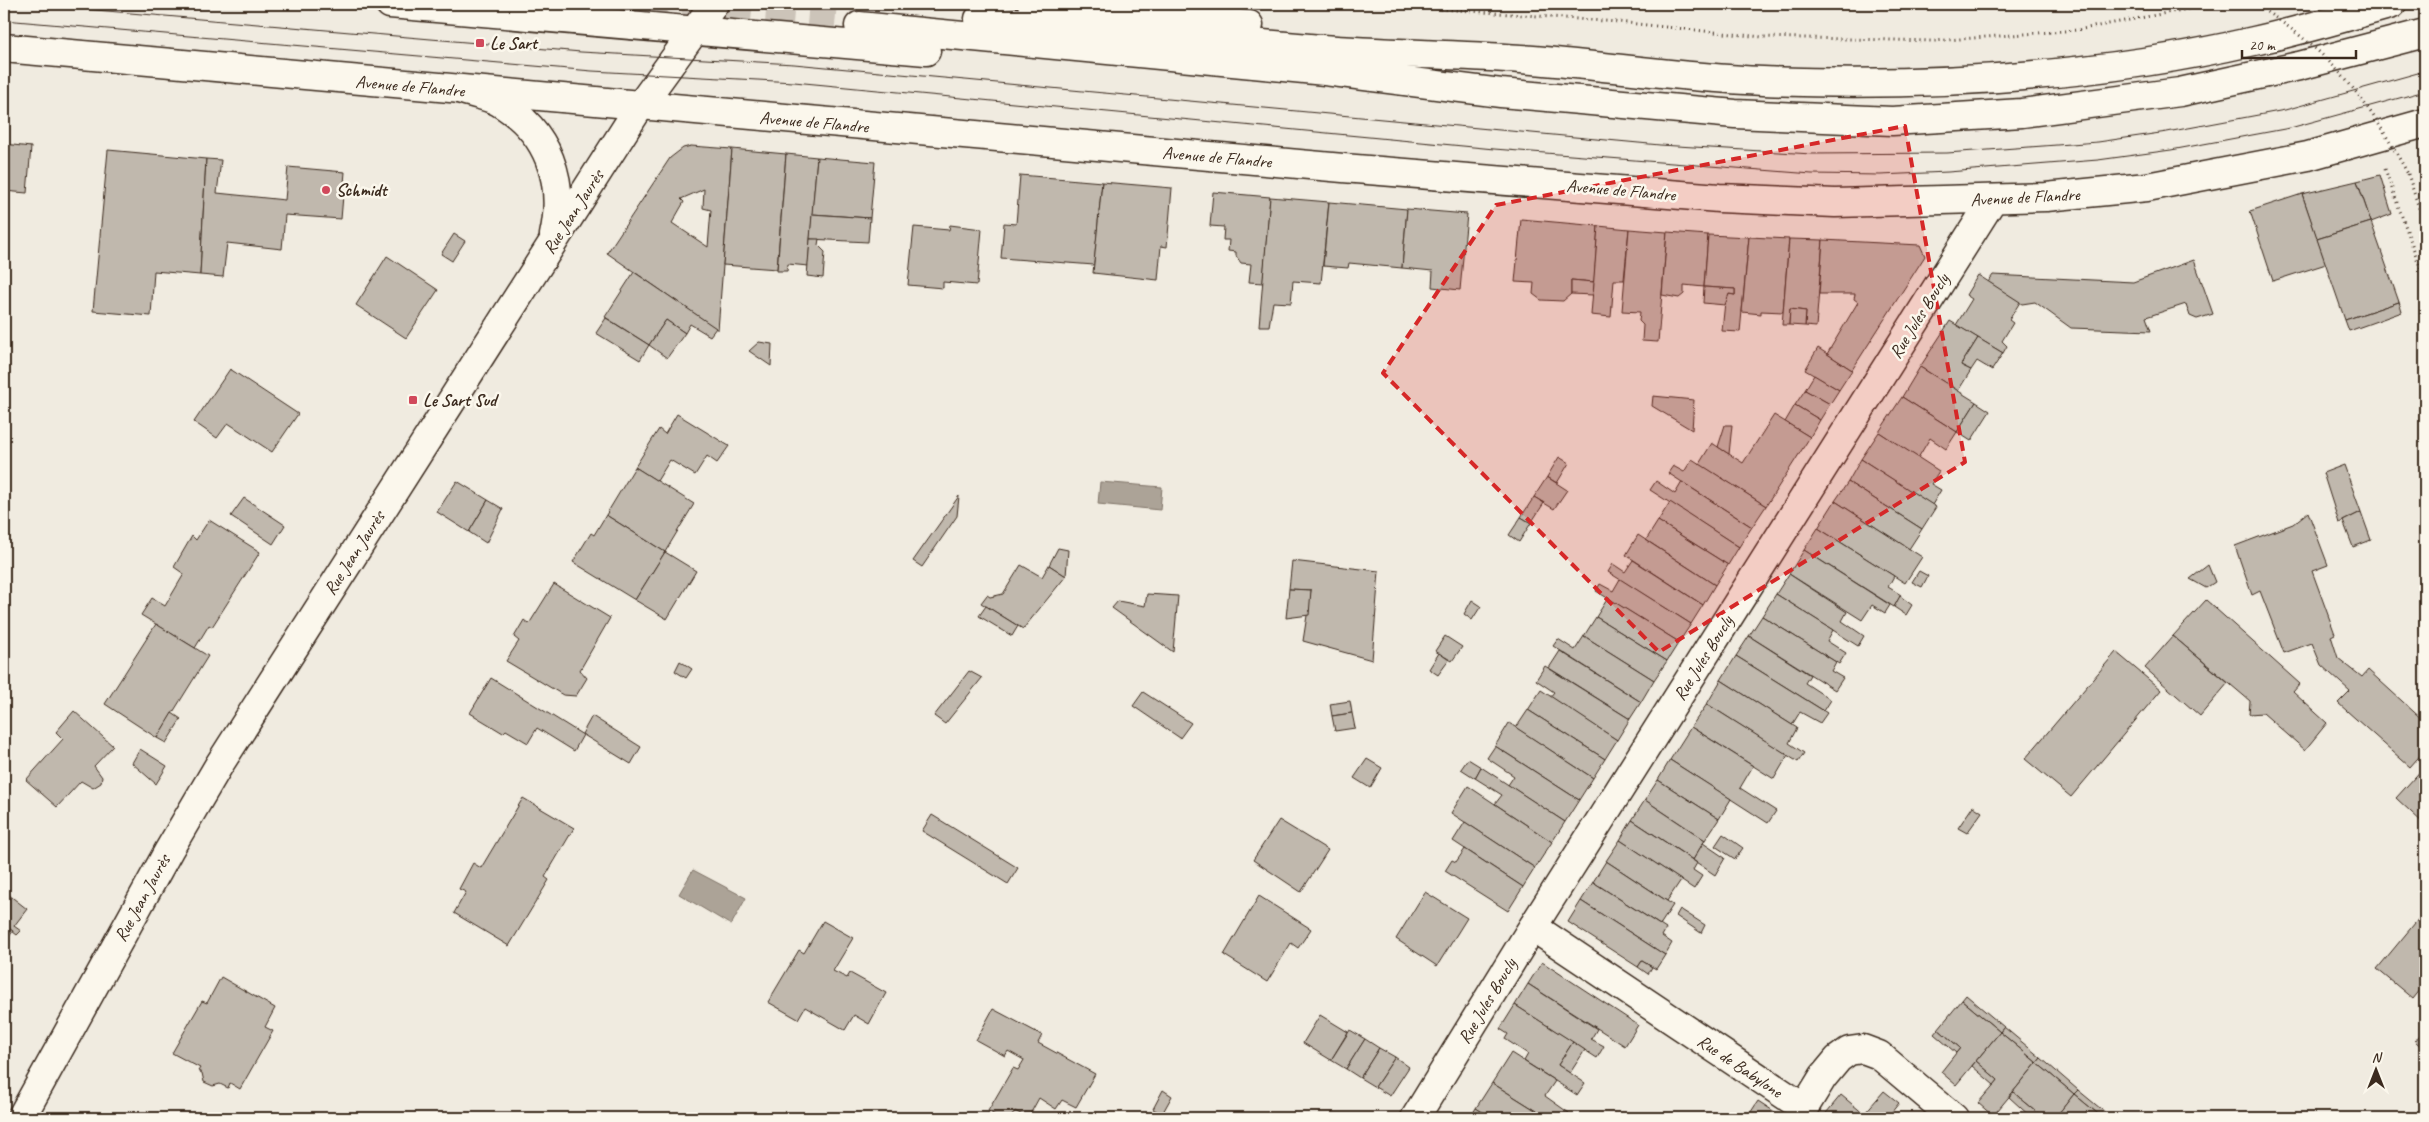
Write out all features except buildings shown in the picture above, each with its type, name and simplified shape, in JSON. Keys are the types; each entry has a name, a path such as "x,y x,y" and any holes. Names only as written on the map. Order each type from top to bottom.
{"main road":[{"path":"390,4 1301,84 1501,94 1735,114 1892,121 1956,118 2077,106 2232,82 2425,33"},
{"name":"Rue Jean Jaurès","path":"21,1118 169,850 219,765 640,106 714,4"},
{"path":"1032,4 1204,19 1518,59 1758,81 1881,82 1988,78 2059,72 2211,50 2303,29 2392,4"},
{"path":"1501,94 1325,71 861,17 1324,49 1518,59"},
{"name":"Avenue de Flandre","path":"4,48 1333,167 1719,198 1835,203 1993,200 2064,196 2147,187 2254,168 2374,138 2425,123"},
{"path":"462,90 498,102 522,121 541,141 551,160 558,180 558,220 552,245"},
{"name":"Rue Jules Boucly","path":"1415,1118 1532,927 1993,200"},
{"name":"Rue de Babylone","path":"1532,927 1804,1108 1823,1077 1838,1059 1849,1051 1863,1050 1879,1055 1954,1118"}],"path":[{"path":"1376,4 1618,22 1762,37 1934,41 2077,30 2214,4"},
{"path":"2254,4 2306,39 2338,69 2382,127 2408,174 2425,227"},
{"path":"2374,138 2425,281"}],"highlighted area":[{"path":"1905,126 1965,462 1659,652 1383,373 1496,205"}],"shaded area":[{"path":"1100,482 1162,487 1160,510 1098,504"},
{"path":"693,870 746,898 731,925 679,894"}],"tunnel":[{"path":"598,4 859,26"}],"tram line":[{"path":"26,4 581,52 794,64 1660,145 1812,154 1947,153 2098,142 2167,132 2285,110 2425,71"},
{"path":"4,20 592,71 794,82 1494,149 1812,174 1880,175 1948,172 2098,160 2171,150 2290,128 2425,91"}],"place":[{"name":"Le Sart","path":"480,43"},
{"name":"Schmidt","path":"326,190"},
{"name":"Le Sart Sud","path":"413,400"}]}
